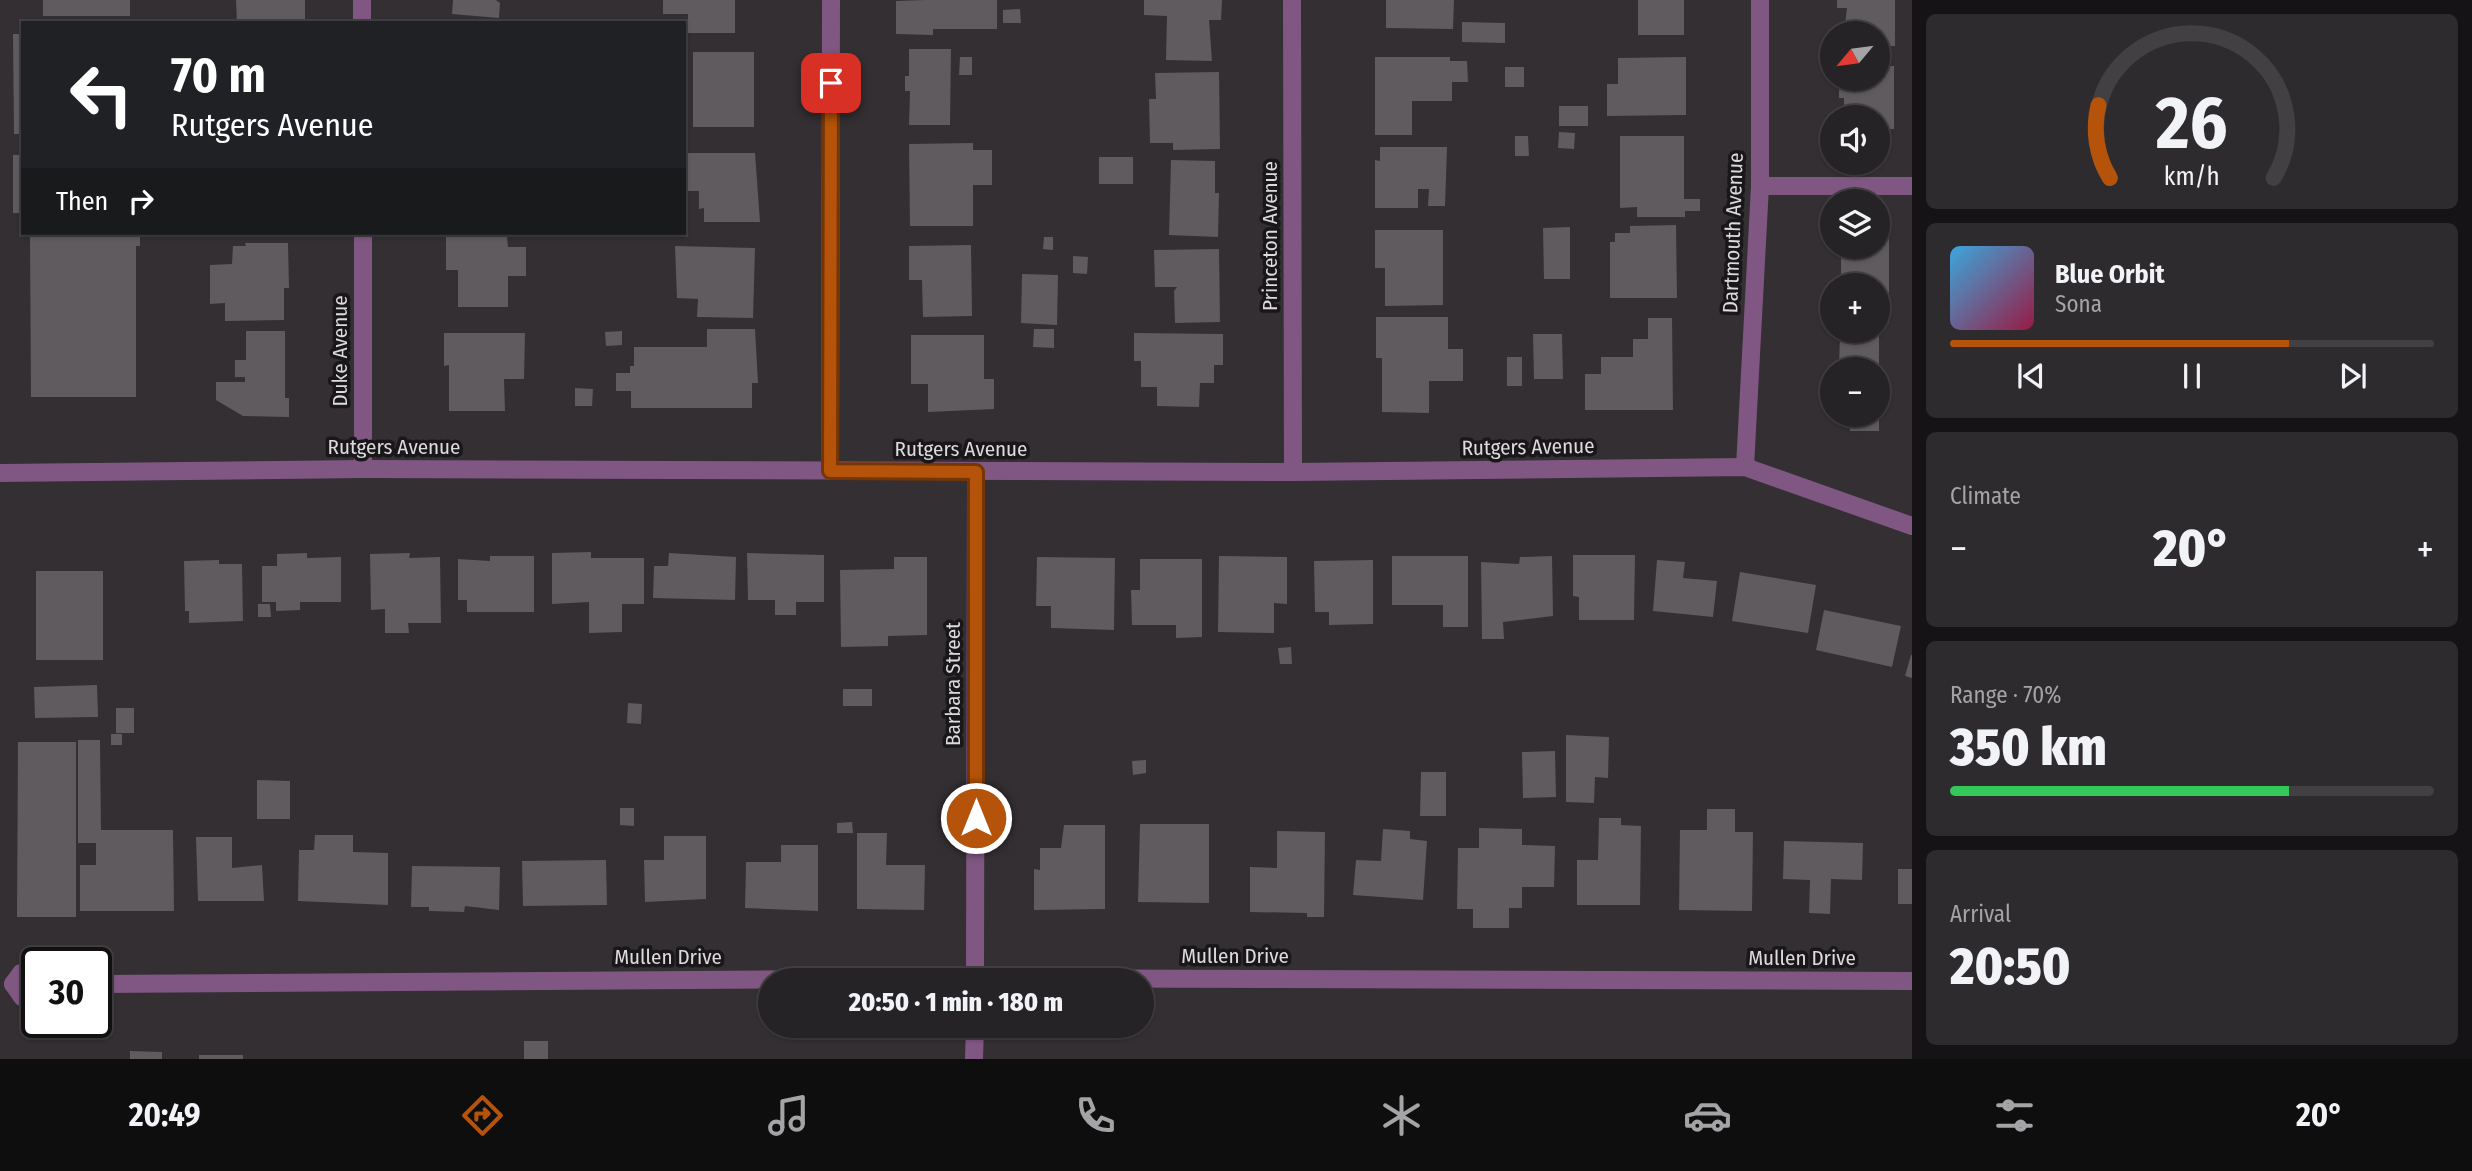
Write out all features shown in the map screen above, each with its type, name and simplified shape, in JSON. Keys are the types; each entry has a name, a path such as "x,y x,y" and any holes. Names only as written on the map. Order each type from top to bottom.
{"street":[{"path":"362,0 362,21"},
{"path":"830,471 831,0"},
{"name":"Princeton Avenue","path":"1292,0 1293,472"},
{"name":"Dartmouth Avenue","path":"1745,467 1760,186 1760,0"},
{"path":"1760,186 1912,186"},
{"name":"Duke Avenue","path":"363,235 363,469"},
{"name":"Rutgers Avenue","path":"0,473 363,469 1293,472 1745,467 1912,526"},
{"name":"Barbara Street","path":"975,968 976,472"},
{"path":"21,973 6,984 21,996"},
{"name":"Mullen Drive","path":"1154,979 1912,981"},
{"name":"Mullen Drive","path":"112,984 758,980"},
{"path":"974,1059 975,1038"}],"building":[{"path":"43,0 130,0 130,16 43,16"},
{"path":"236,0 305,0 305,21 237,21"},
{"path":"453,0 496,0 500,3 499,18 452,14"},
{"path":"663,0 735,0 735,33 688,33 688,14 663,14"},
{"path":"997,0 997,29 933,29 933,35 896,34 896,1"},
{"path":"1144,0 1222,0 1221,20 1209,20 1212,61 1166,60 1167,16 1144,15"},
{"path":"1386,0 1454,0 1453,29 1386,28"},
{"path":"1638,0 1684,0 1684,35 1638,35"},
{"path":"1837,0 1895,0 1895,46 1890,46 1890,21 1845,21 1847,8 1837,8"},
{"path":"1020,9 1021,23 1003,23 1003,10"},
{"path":"1462,22 1505,23 1505,43 1462,42"},
{"path":"13,34 21,34 21,134 14,134"},
{"path":"909,49 951,49 950,125 909,125 910,91 905,91 905,76 909,76"},
{"path":"693,52 754,52 754,127 693,127"},
{"path":"960,57 972,57 972,75 959,75"},
{"path":"1375,57 1450,57 1450,61 1467,61 1468,82 1452,82 1452,101 1412,101 1412,135 1375,135"},
{"path":"1686,57 1686,115 1607,116 1607,84 1618,84 1618,58"},
{"path":"1890,66 1894,66 1894,129 1890,129 1890,105 1844,105 1844,98 1839,98 1839,91 1890,91"},
{"path":"1505,67 1524,67 1524,87 1505,87"},
{"path":"1219,72 1220,149 1173,150 1173,143 1150,143 1149,99 1156,99 1155,73"},
{"path":"1559,106 1588,106 1588,126 1559,126"},
{"path":"1559,132 1575,133 1574,149 1558,148"},
{"path":"1515,136 1528,136 1529,156 1515,156"},
{"path":"1620,136 1684,136 1684,199 1700,199 1700,211 1685,211 1685,217 1637,217 1637,207 1620,208"},
{"path":"973,143 973,150 992,150 992,185 973,185 973,226 910,226 909,144"},
{"path":"1380,147 1447,147 1445,206 1428,206 1429,189 1418,189 1418,208 1375,208 1375,160 1380,161"},
{"path":"21,150 21,213 13,213 13,155 19,155"},
{"path":"686,153 755,153 760,222 704,222 704,208 699,209 699,191 686,191"},
{"path":"1099,157 1133,157 1133,184 1099,184"},
{"path":"1171,160 1215,161 1215,193 1219,193 1218,237 1169,235"},
{"path":"1676,225 1677,298 1610,298 1610,242 1615,242 1615,233 1630,233 1630,226"},
{"path":"1570,227 1570,279 1544,279 1543,228"},
{"path":"1375,230 1443,230 1443,305 1385,306 1385,268 1375,268"},
{"path":"30,235 140,235 140,246 136,246 136,397 31,397"},
{"path":"446,237 507,237 508,247 526,247 526,276 508,276 508,307 458,307 458,270 446,270"},
{"path":"1044,237 1053,237 1053,250 1043,249"},
{"path":"245,243 288,243 289,288 284,288 284,320 225,321 225,303 210,304 210,265 232,264 233,246 246,246"},
{"path":"971,245 972,316 923,317 922,280 909,280 909,246"},
{"path":"675,246 755,248 753,318 697,317 698,299 677,298"},
{"path":"1219,249 1220,322 1175,323 1174,291 1177,287 1155,287 1154,250"},
{"path":"1073,256 1088,257 1087,274 1073,273"},
{"path":"1841,259 1889,259 1889,273 1841,273"},
{"path":"1022,274 1058,275 1057,325 1021,323"},
{"path":"1376,317 1448,317 1448,349 1463,349 1463,381 1429,381 1429,413 1382,412 1382,358 1376,358"},
{"path":"1648,318 1672,318 1673,410 1585,410 1585,374 1601,374 1601,357 1633,357 1633,339 1648,339"},
{"path":"707,329 755,329 758,383 752,383 752,408 631,408 631,391 616,391 616,373 630,373 630,366 634,366 634,347 707,347"},
{"path":"1034,329 1054,329 1054,348 1033,347"},
{"path":"246,331 285,331 285,398 289,398 289,417 243,416 216,400 216,382 245,382 245,377 235,377 235,360 246,360"},
{"path":"622,331 622,345 606,346 605,332"},
{"path":"444,333 525,333 524,379 504,379 505,411 449,411 449,365 444,366"},
{"path":"1134,333 1223,334 1223,365 1214,365 1214,383 1200,383 1199,407 1157,406 1157,387 1141,387 1141,361 1134,361"},
{"path":"1533,334 1562,334 1563,379 1534,379"},
{"path":"911,335 984,335 984,379 994,379 994,409 928,412 928,384 911,384"},
{"path":"1840,343 1879,343 1879,357 1839,357"},
{"path":"1507,357 1522,357 1522,386 1507,386"},
{"path":"575,388 593,389 592,406 575,406"},
{"path":"1850,427 1879,427 1879,431 1850,431"},
{"path":"591,552 591,558 644,558 644,604 622,604 622,632 589,633 589,602 552,604 552,553"},
{"path":"307,553 307,558 341,557 341,602 300,602 300,610 276,611 276,602 262,602 262,566 277,566 277,554"},
{"path":"410,553 409,558 440,557 441,623 408,623 409,633 385,633 385,609 371,610 370,554"},
{"path":"669,553 736,557 735,600 653,598 654,566 668,566"},
{"path":"747,553 824,555 824,602 796,602 796,615 775,615 775,600 748,600"},
{"path":"1573,555 1635,555 1634,620 1579,620 1579,597 1573,596"},
{"path":"490,556 534,556 534,612 467,612 467,600 458,600 458,559 490,561"},
{"path":"1219,556 1287,557 1287,604 1274,603 1274,633 1218,632"},
{"path":"1392,556 1468,556 1468,627 1443,627 1443,605 1392,605"},
{"path":"1552,556 1553,616 1503,622 1504,639 1482,639 1481,562 1519,564 1520,557"},
{"path":"894,557 927,557 927,635 888,636 888,646 841,647 840,570 894,569"},
{"path":"1037,557 1115,558 1114,630 1051,628 1051,606 1036,606"},
{"path":"1140,559 1202,559 1202,637 1176,638 1176,625 1132,625 1131,590 1140,590"},
{"path":"219,560 219,564 242,564 243,621 189,623 189,611 185,611 184,561"},
{"path":"1373,560 1373,624 1329,625 1329,612 1315,612 1314,561"},
{"path":"1657,560 1685,562 1683,578 1717,581 1713,617 1653,611"},
{"path":"36,571 103,571 103,660 36,660"},
{"path":"1740,572 1816,585 1808,633 1732,621"},
{"path":"258,604 270,604 271,617 258,617"},
{"path":"1824,610 1901,626 1892,667 1816,650"},
{"path":"1291,647 1292,664 1280,664 1278,648"},
{"path":"1912,655 1912,678 1905,676"},
{"path":"97,685 98,717 35,718 34,687"},
{"path":"843,689 872,689 872,706 843,706"},
{"path":"628,703 642,704 641,724 627,723"},
{"path":"116,708 134,708 134,733 116,733"},
{"path":"111,734 122,734 122,745 111,745"},
{"path":"1566,735 1609,737 1608,778 1595,777 1594,803 1566,802"},
{"path":"78,740 100,740 101,830 173,830 174,911 80,911 80,865 96,865 96,843 78,843"},
{"path":"18,742 76,742 76,917 17,917"},
{"path":"1555,751 1556,797 1523,798 1522,752"},
{"path":"1146,760 1146,773 1133,775 1132,761"},
{"path":"1421,772 1446,772 1446,816 1420,816"},
{"path":"257,780 290,781 290,819 257,819"},
{"path":"620,808 634,808 634,826 620,825"},
{"path":"1707,809 1735,809 1735,832 1753,832 1752,911 1679,910 1680,830 1707,830"},
{"path":"1599,818 1621,818 1621,825 1641,826 1640,905 1577,905 1577,860 1598,860"},
{"path":"852,822 853,833 837,833 837,823"},
{"path":"1140,824 1209,824 1209,903 1138,902"},
{"path":"1064,825 1105,825 1105,909 1034,910 1034,869 1040,870 1040,848 1061,848"},
{"path":"1479,828 1522,829 1522,845 1555,846 1554,887 1522,887 1522,908 1509,908 1509,928 1473,928 1473,909 1457,909 1458,848 1479,848"},
{"path":"1383,829 1410,831 1410,839 1427,841 1423,900 1353,895 1356,860 1381,861"},
{"path":"1277,831 1325,832 1324,917 1307,917 1307,913 1250,912 1250,867 1277,868"},
{"path":"857,833 887,833 886,865 925,865 924,910 857,909"},
{"path":"315,835 353,835 353,852 388,853 388,905 298,901 299,850 314,850"},
{"path":"664,836 706,836 706,899 645,902 644,860 664,860"},
{"path":"196,837 232,837 232,868 262,865 264,901 198,901"},
{"path":"1784,841 1863,843 1862,880 1831,879 1830,914 1809,913 1810,880 1783,879"},
{"path":"781,845 818,845 818,911 745,908 746,862 781,862"},
{"path":"606,860 607,905 523,906 522,861"},
{"path":"412,866 500,867 499,910 465,906 464,912 429,911 429,907 411,907"},
{"path":"1898,869 1912,869 1912,904 1898,904"},
{"path":"524,1041 548,1041 548,1059 524,1059"},
{"path":"130,1051 162,1052 162,1059 130,1059"},
{"path":"199,1055 243,1055 243,1059 199,1059"}],"route":[{"path":"831,83 830,471 976,472 976,818"}]}
